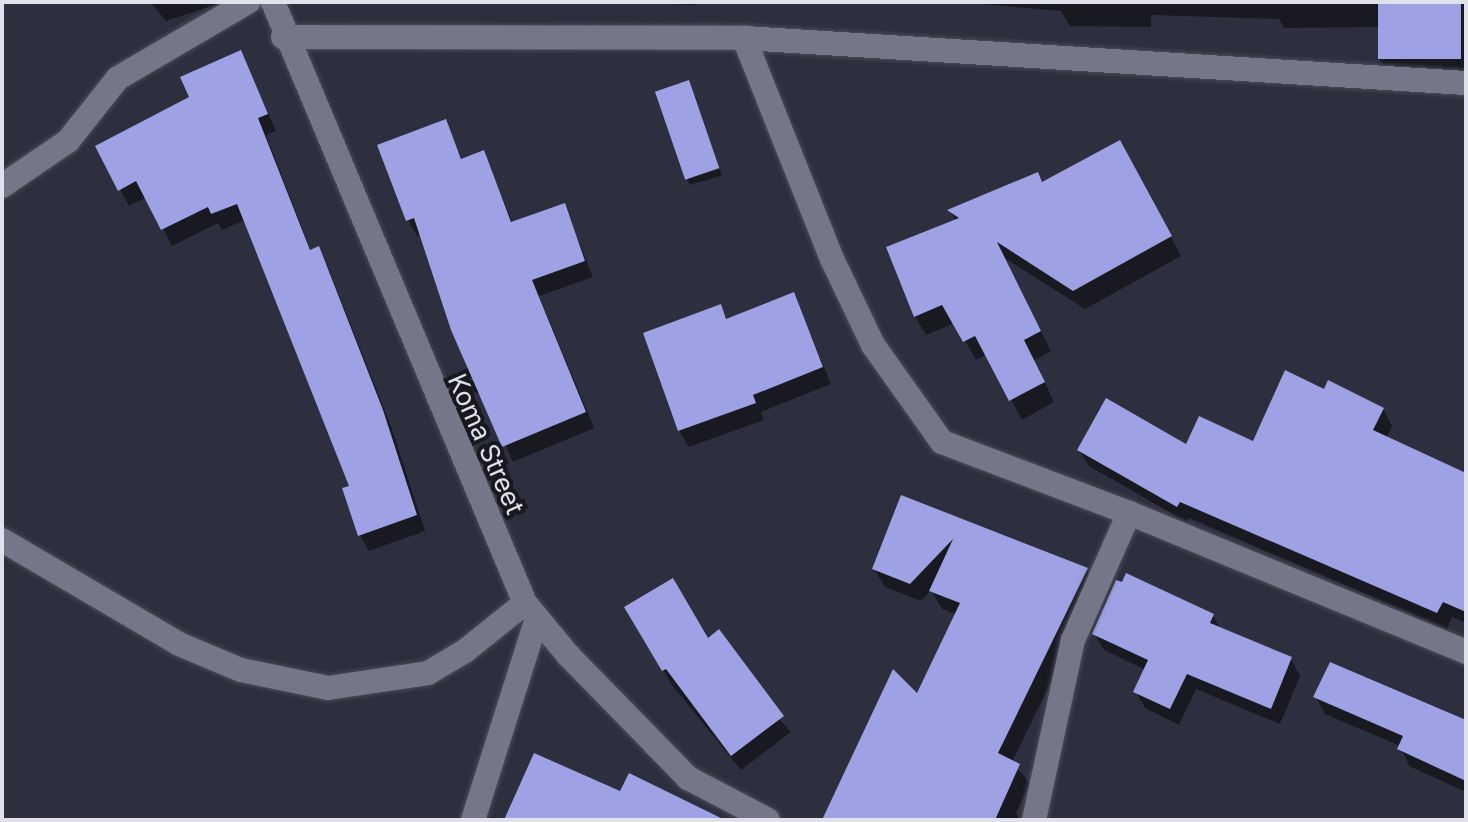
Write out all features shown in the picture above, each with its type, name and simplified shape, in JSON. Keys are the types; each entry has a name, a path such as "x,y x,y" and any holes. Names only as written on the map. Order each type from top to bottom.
{"street":[{"path":"2,186 68,141 118,78 248,2"},
{"name":"Koma Street","path":"273,2 283,37 531,610 688,778 768,820"},
{"path":"283,37 744,38 1466,83"},
{"path":"744,38 832,259 873,345 942,442 1129,513 1466,652"},
{"path":"1034,820 1073,640 1129,513"},
{"path":"2,540 179,644 241,670 328,688 428,673 531,610"},
{"path":"473,820 531,610"}],"building":[{"path":"1378,2 1461,2 1461,59 1378,59"},
{"path":"241,50 268,114 258,118 310,250 319,246 383,410 417,515 358,536 342,488 349,486 237,204 211,214 208,207 161,230 136,181 118,191 95,146 189,97 180,77"},
{"path":"689,80 719,168 685,180 655,92"},
{"path":"446,119 461,159 484,150 511,222 565,203 585,261 532,280 586,412 502,447 451,330 414,218 406,221 377,145"},
{"path":"1120,140 1172,236 1073,291 997,242 1041,331 1024,340 1045,382 1009,401 975,336 963,342 942,305 914,317 886,247 959,218 947,210 1038,172 1042,182"},
{"path":"794,292 823,367 753,395 756,403 678,431 643,333 721,304 726,319"},
{"path":"1285,370 1324,389 1328,380 1384,408 1373,430 1466,473 1466,612 1443,602 1437,613 1180,502 1177,507 1077,450 1106,398 1186,444 1199,416 1253,441"},
{"path":"901,495 1088,568 998,753 1020,764 995,820 822,820 893,669 917,693 960,603 929,591 953,539 910,584 872,569"},
{"path":"1126,573 1214,614 1210,623 1292,657 1271,709 1187,674 1170,709 1133,692 1148,660 1092,634 1116,580 1122,582"},
{"path":"673,578 708,638 719,629 784,716 731,756 666,669 662,671 624,607"},
{"path":"1330,662 1466,720 1466,781 1397,749 1403,736 1313,697"},
{"path":"534,753 620,791 629,773 725,820 504,820"}]}
